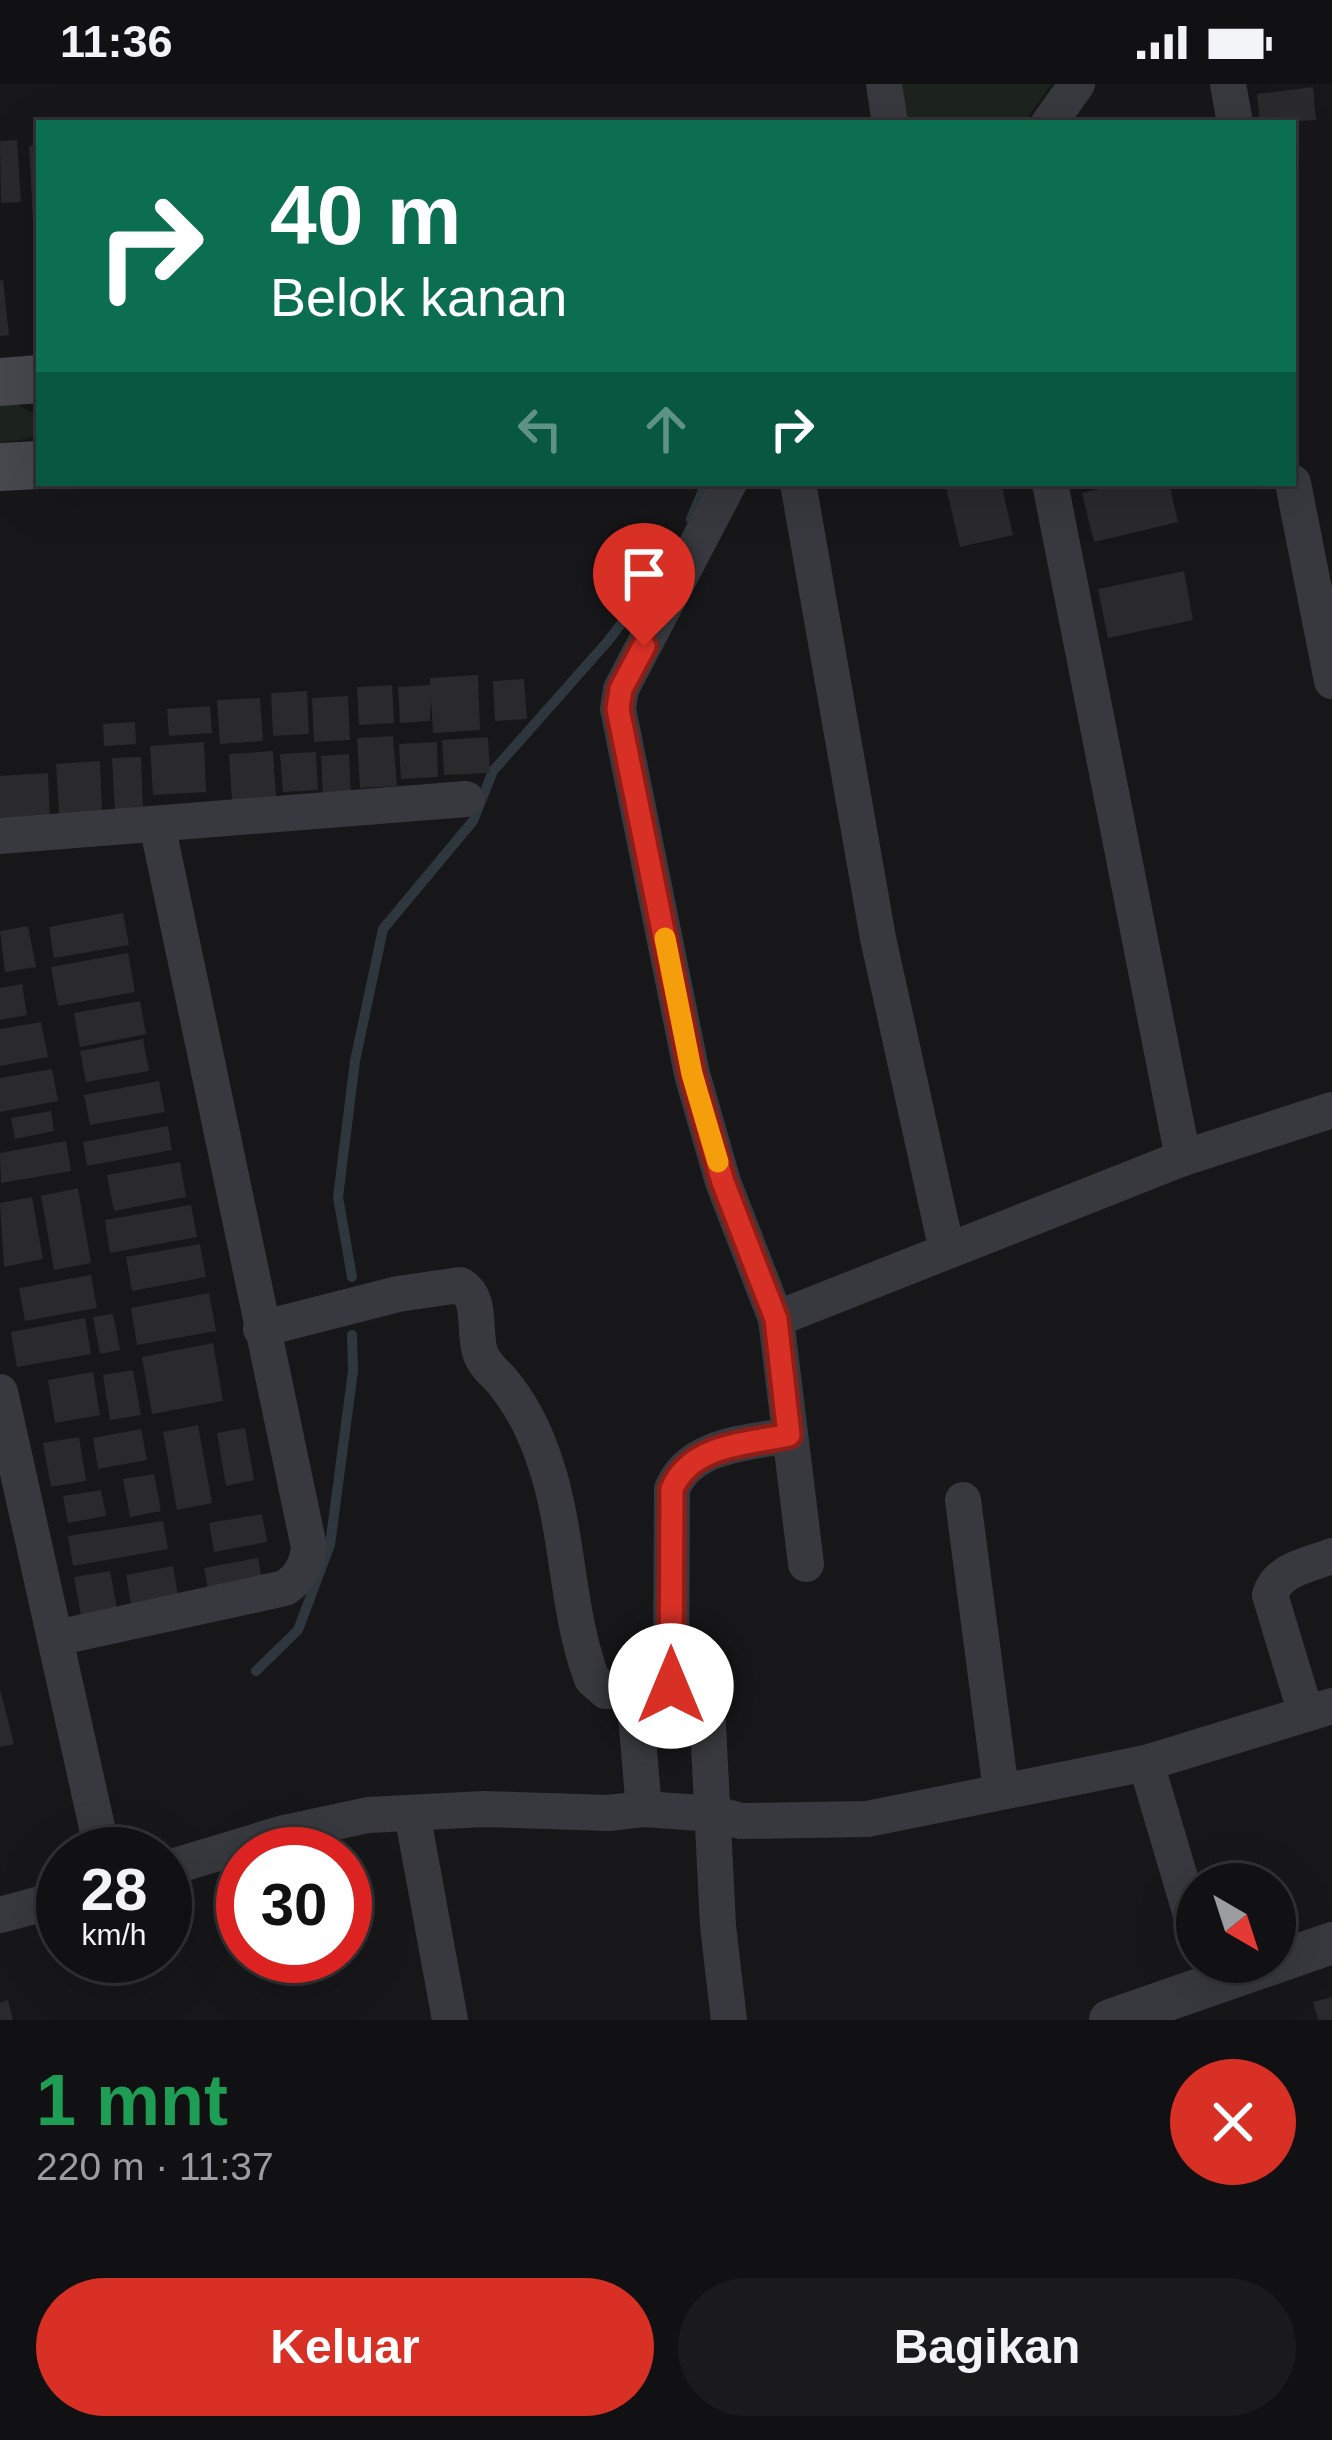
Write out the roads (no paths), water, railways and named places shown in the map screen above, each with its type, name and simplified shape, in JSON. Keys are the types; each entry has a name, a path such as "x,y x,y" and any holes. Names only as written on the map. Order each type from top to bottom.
{"main road":[{"path":"0,382 36,379"},
{"path":"0,467 36,465"}],"street":[{"path":"884,84 890,120"},
{"path":"1051,120 1077,84"},
{"path":"1228,84 1234,120"},
{"path":"727,486 621,689 618,709 692,1074 723,1182 776,1319 806,1564"},
{"path":"799,486 878,938 947,1251"},
{"path":"1051,486 1183,1158"},
{"path":"1294,486 1332,681"},
{"path":"0,836 466,800"},
{"path":"56,1638 285,1588 308,1563 309,1546 158,824"},
{"path":"776,1319 1183,1158 1332,1109"},
{"path":"261,1329 398,1294 460,1285 473,1295 485,1364 501,1379 532,1428 546,1464 592,1679 606,1691 706,1684 719,1944 729,2020"},
{"path":"0,1392 97,1827"},
{"path":"671,1686 672,1489 677,1476 709,1451 789,1435"},
{"path":"963,1500 1001,1792"},
{"path":"192,1862 284,1833 368,1815 644,1809 715,1814 741,1821 867,1819 1146,1763 1319,1710 1270,1595 1282,1575 1332,1556"},
{"path":"634,1692 644,1809"},
{"path":"1146,1763 1176,1864"},
{"path":"412,1814 450,2020"},
{"path":"0,1915 36,1905"},
{"path":"1296,1952 1332,1943"},
{"path":"1110,2020 1190,1983"}],"waterway":[{"path":"691,519 705,486"},
{"path":"352,1277 338,1197 355,1061 383,929 473,821 493,771 608,641 672,557"},
{"path":"256,1671 298,1630 330,1545 353,1371 352,1335"}]}
